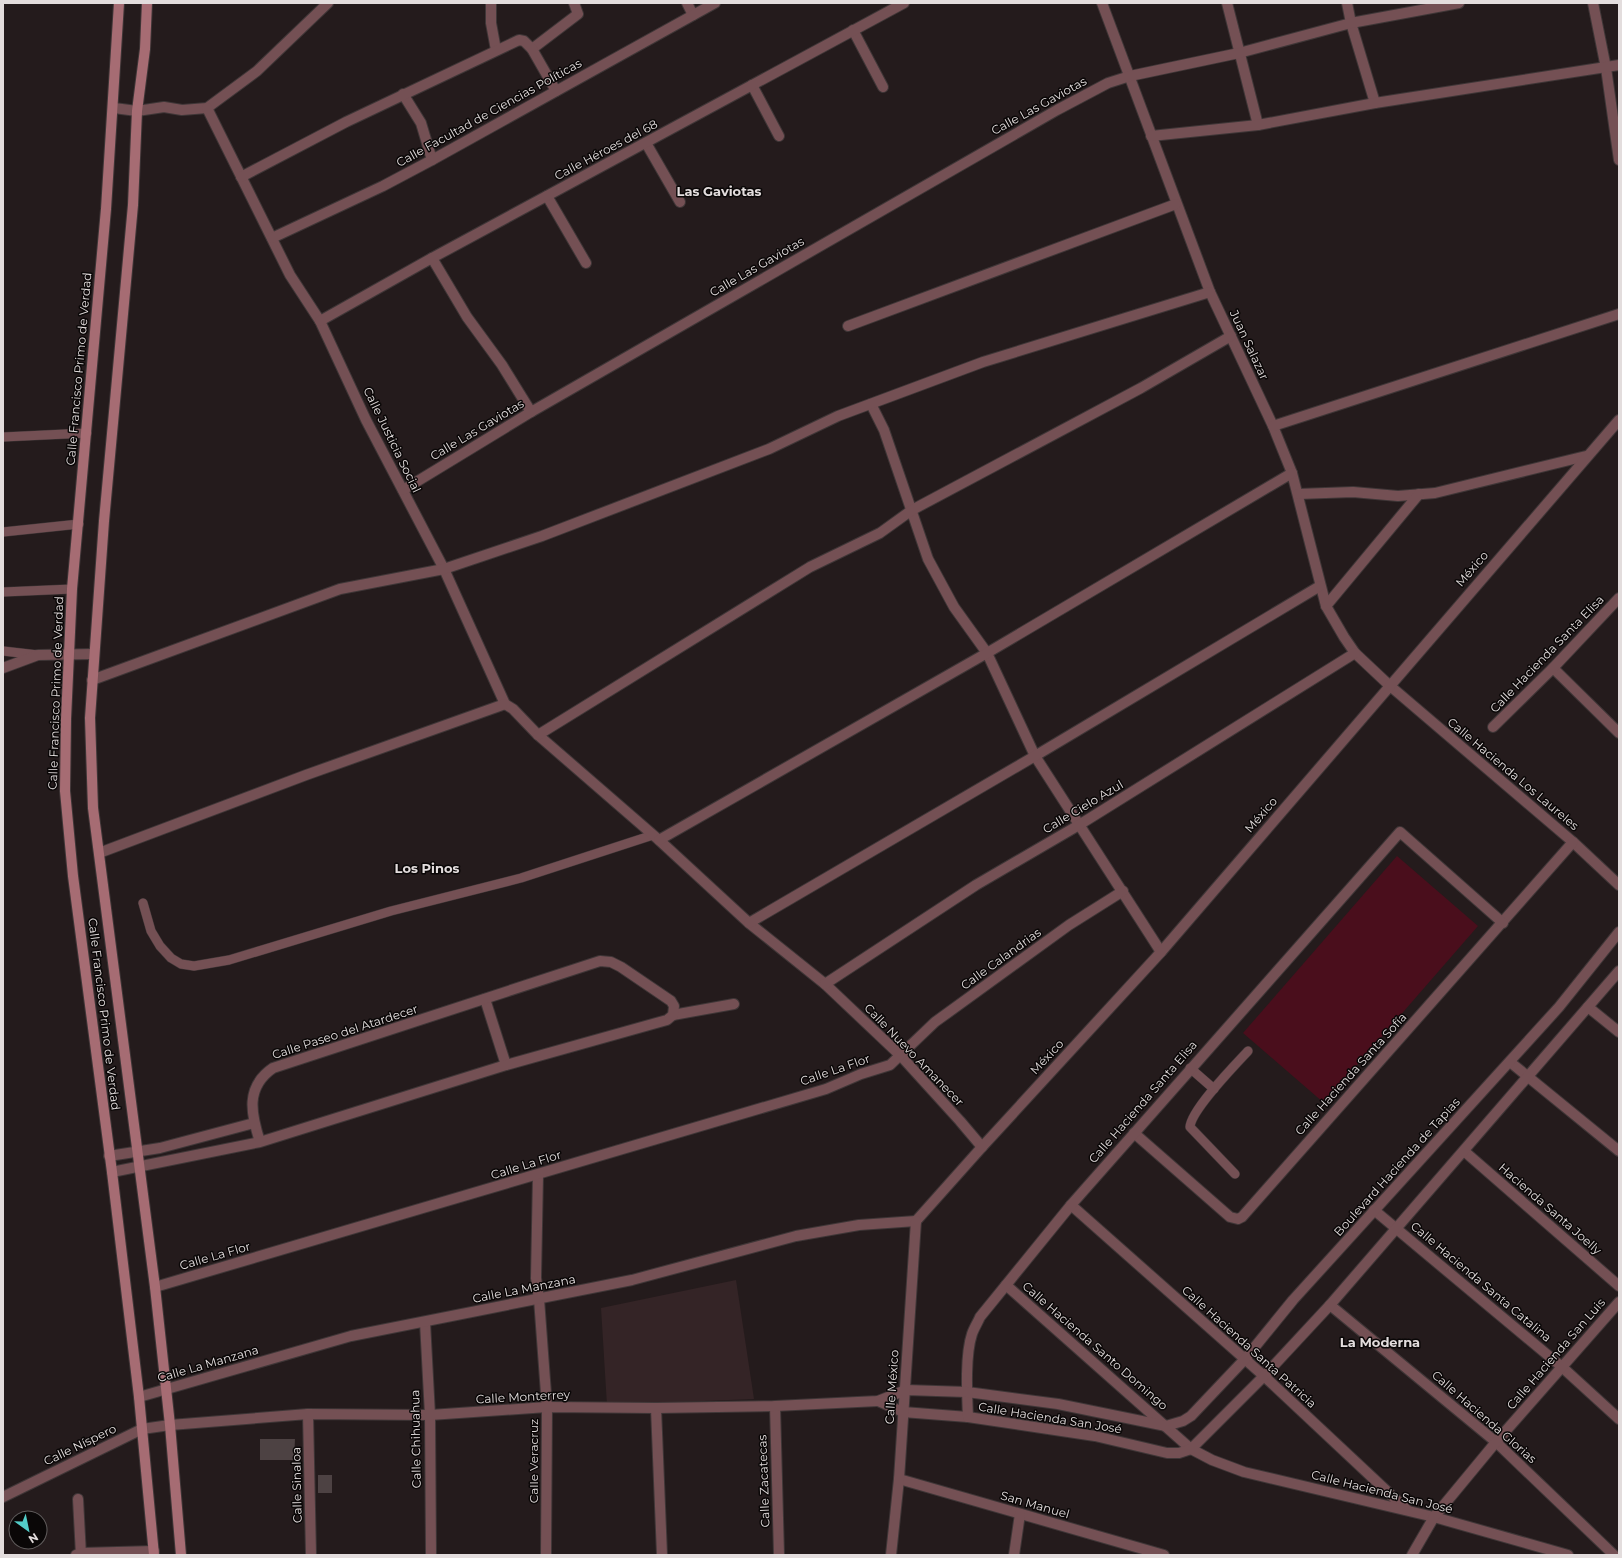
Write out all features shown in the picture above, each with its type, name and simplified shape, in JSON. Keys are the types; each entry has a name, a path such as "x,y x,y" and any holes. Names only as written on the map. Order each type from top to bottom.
{"main road":[{"name":"Calle Francisco Primo de Verdad","path":"119,3 114,108 87,433 72,589 65,747 66,799 73,876 112,1172 139,1397 154,1553"},
{"name":"Calle Francisco Primo de Verdad","path":"147,3 145,49 137,111 132,213 104,521 90,718 93,808 155,1287 170,1425 181,1555"}],"street":[{"path":"315,16 320,3"},
{"path":"114,108 137,111 164,107 182,110 207,108 257,71 328,3"},
{"path":"491,3 491,23 496,50"},
{"path":"532,49 578,14 574,3"},
{"path":"687,3 693,15"},
{"name":"Calle Facultad de Ciencias Políticas","path":"272,238 383,186 715,3"},
{"name":"Calle Héroes del 68","path":"320,321 432,258 904,3"},
{"name":"Juan Salazar","path":"1102,3 1210,292 1273,426 1292,473 1326,606 1355,653 1389,685"},
{"path":"1227,3 1258,125"},
{"path":"1347,3 1351,23 1375,103"},
{"name":"Calle Las Gaviotas","path":"403,490 531,412 1050,114 1108,83 1130,76 1239,53 1351,23 1460,3"},
{"path":"1593,3 1606,68 1619,160"},
{"path":"853,30 883,87"},
{"path":"241,177 403,94 519,40 524,41 532,49 556,91"},
{"path":"1151,136 1258,125 1375,103 1619,65"},
{"path":"752,85 779,136"},
{"path":"403,94 421,123 432,160"},
{"name":"Calle Justicia Social","path":"207,108 290,275 320,321 366,420 444,569 505,704"},
{"path":"646,143 680,202"},
{"path":"547,196 586,263"},
{"path":"848,326 1176,204"},
{"path":"432,258 468,317 502,365 531,412"},
{"path":"92,680 340,588 444,569 542,536 769,449 838,416 983,362 1210,292"},
{"path":"1273,426 1619,314"},
{"path":"538,735 810,568 880,533 912,510 1141,388 1231,336"},
{"path":"871,404 884,430 928,559 954,607 987,653 1035,756 1161,952"},
{"name":"México","path":"916,1221 1161,952 1586,456 1619,420"},
{"path":"1298,494 1353,492 1398,496 1435,493 1586,456"},
{"path":"656,838 987,653 1292,473"},
{"path":"1326,606 1419,494"},
{"path":"749,923 1035,756 1320,586"},
{"name":"Calle Hacienda Santa Elisa","path":"1492,727 1553,668 1619,598"},
{"name":"Calle Cielo Azul","path":"826,984 976,885 1079,825 1355,653"},
{"path":"3,668 38,654 94,654"},
{"path":"1553,668 1619,733"},
{"name":"Calle Hacienda Los Laureles","path":"1389,685 1573,842 1619,885"},
{"path":"99,853 306,775 505,704"},
{"name":"Calle Nuevo Amanecer","path":"505,704 513,709 538,735 656,838 749,923 826,984 901,1056 982,1147"},
{"name":"Calle Hacienda Santa Elisa","path":"968,1417 967,1392 972,1334 980,1317 1071,1205 1190,1068 1400,832 1503,923"},
{"name":"Calle Hacienda Santa Sofía","path":"1134,1133 1230,1217 1238,1219 1242,1217 1573,842"},
{"name":"Calle Calandrias","path":"901,1056 935,1022 1070,925 1123,891"},
{"name":"Boulevard Hacienda de Tapias","path":"1191,1416 1245,1359 1293,1300 1559,1007 1619,932"},
{"name":"Calle Paseo del Atardecer","path":"260,1142 254,1124 253,1100 255,1086 262,1076 273,1068 600,961 611,962 671,1001 674,1006 674,1015"},
{"path":"1191,1449 1264,1376 1330,1305 1619,971"},
{"path":"485,999 506,1065"},
{"path":"112,1172 260,1142 506,1065 667,1020 674,1015 734,1004"},
{"path":"1588,1007 1619,1032"},
{"name":"Calle La Flor","path":"155,1287 826,1089 861,1074 890,1065 901,1056"},
{"path":"1510,1062 1619,1151"},
{"path":"109,1156 160,1148 254,1124"},
{"name":"Hacienda Santa Joelly","path":"1464,1151 1619,1286"},
{"name":"Calle Veracruz","path":"538,1175 536,1278 539,1299 547,1407 546,1555"},
{"name":"Calle Hacienda Santa Patricia","path":"1071,1205 1264,1376 1408,1511"},
{"name":"Calle Hacienda Santa Catalina","path":"1374,1210 1562,1367 1619,1419"},
{"name":"Calle La Manzana","path":"139,1397 351,1336 632,1280 796,1236 859,1225 916,1221"},
{"name":"Calle México","path":"891,1555 906,1390 916,1221"},
{"name":"Calle Hacienda Santo Domingo","path":"1006,1285 1166,1426"},
{"name":"Calle Hacienda San Luis","path":"1412,1555 1434,1517 1496,1442 1619,1302"},
{"name":"Calle Hacienda Glorias","path":"1330,1305 1496,1442 1614,1555"},
{"name":"Calle Chihuahua","path":"425,1322 430,1415 431,1555"},
{"name":"Calle Hacienda San José","path":"906,1390 967,1392 1058,1404 1166,1426 1183,1421 1191,1416"},
{"name":"Calle Monterrey","path":"170,1425 308,1414 430,1415 547,1407 656,1408 775,1406 878,1401 906,1390"},
{"name":"Calle Monterrey","path":"878,1401 903,1412"},
{"name":"Calle Zacatecas","path":"775,1406 779,1555"},
{"path":"656,1408 662,1555"},
{"name":"Calle Hacienda San José","path":"903,1412 968,1417 1095,1436 1167,1453 1180,1453 1191,1449"},
{"name":"Calle Sinaloa","path":"308,1414 311,1555"},
{"name":"Calle Níspero","path":"3,1497 142,1429 170,1425"},
{"name":"Calle Hacienda San José","path":"1166,1426 1191,1449 1212,1460 1244,1472 1434,1517 1568,1555"},
{"name":"San Manuel","path":"899,1480 1020,1514 1144,1552 1164,1555"},
{"path":"78,1499 80,1554 154,1553"},
{"path":"1014,1555 1020,1514"}],"lane":[{"path":"3,437 87,433"},
{"path":"3,532 79,524"},
{"path":"3,592 72,589"},
{"path":"3,651 38,654"},
{"path":"143,902 151,931 160,946 170,958 181,964 194,966 229,960 391,912 521,878 656,838"},
{"path":"1235,1174 1190,1127 1190,1121 1214,1089 1248,1050"},
{"path":"1190,1068 1214,1089"}],"shaded area":[{"path":"1397,856 1478,926 1324,1103 1243,1033"},
{"path":"736,1280 754,1399 607,1405 601,1308"}],"building":[{"path":"260,1439 295,1439 294,1460 260,1460"},
{"path":"318,1475 332,1475 332,1493 318,1493"}],"district":[{"name":"Las Gaviotas","path":"719,191"},
{"name":"Los Pinos","path":"427,868"},
{"name":"La Moderna","path":"1380,1342"}]}
